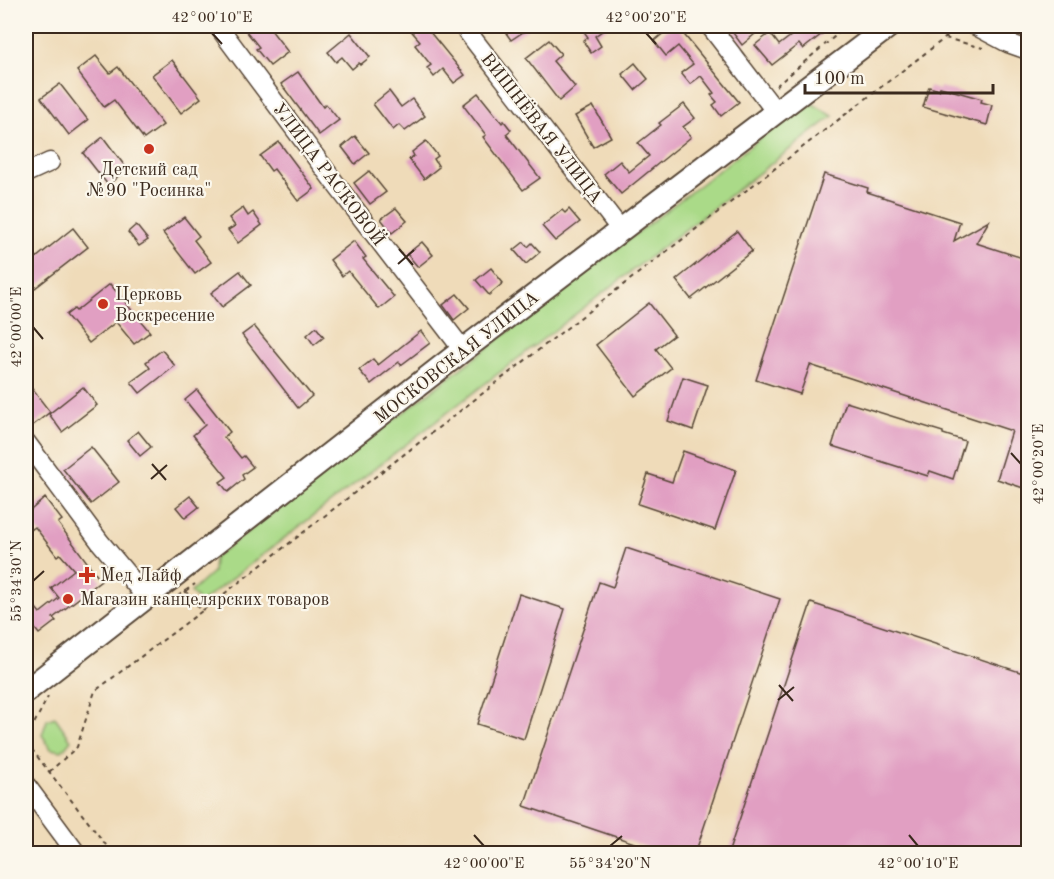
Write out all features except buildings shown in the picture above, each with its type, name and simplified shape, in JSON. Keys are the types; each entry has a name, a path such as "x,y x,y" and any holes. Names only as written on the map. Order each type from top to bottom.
{"main road":[{"name":"МОСКОВСКАЯ УЛИЦА","path":"26,692 463,350 621,230 770,104 889,26"}],"street":[{"name":"УЛИЦА РАСКОВОЙ","path":"218,26 338,188 463,350"},
{"name":"ВИШНЁВАЯ УЛИЦА","path":"463,26 621,230"},
{"path":"710,26 770,104"},
{"path":"976,26 1008,43 1029,50"},
{"path":"26,173 50,162"},
{"path":"26,442 100,542 146,597"},
{"path":"26,785 77,854"}],"path":[{"path":"770,104 847,26"},
{"path":"49,772 77,747 95,691 945,38 957,26"},
{"path":"170,601 195,584"},
{"path":"185,591 202,610"},
{"path":"48,698 26,741 113,854"}],"green space":[{"path":"813,104 833,116 200,603 191,592 213,572 214,558 775,127"},
{"path":"55,717 71,740 62,751 51,749 42,735 47,720"}],"place":[{"name":"Детский сад №90 \"Росинка\"","path":"149,149"},
{"name":"Церковь Воскресение","path":"103,304"},
{"name":"Мед Лайф","path":"87,575"},
{"name":"Магазин канцелярских товаров","path":"68,599"}]}
